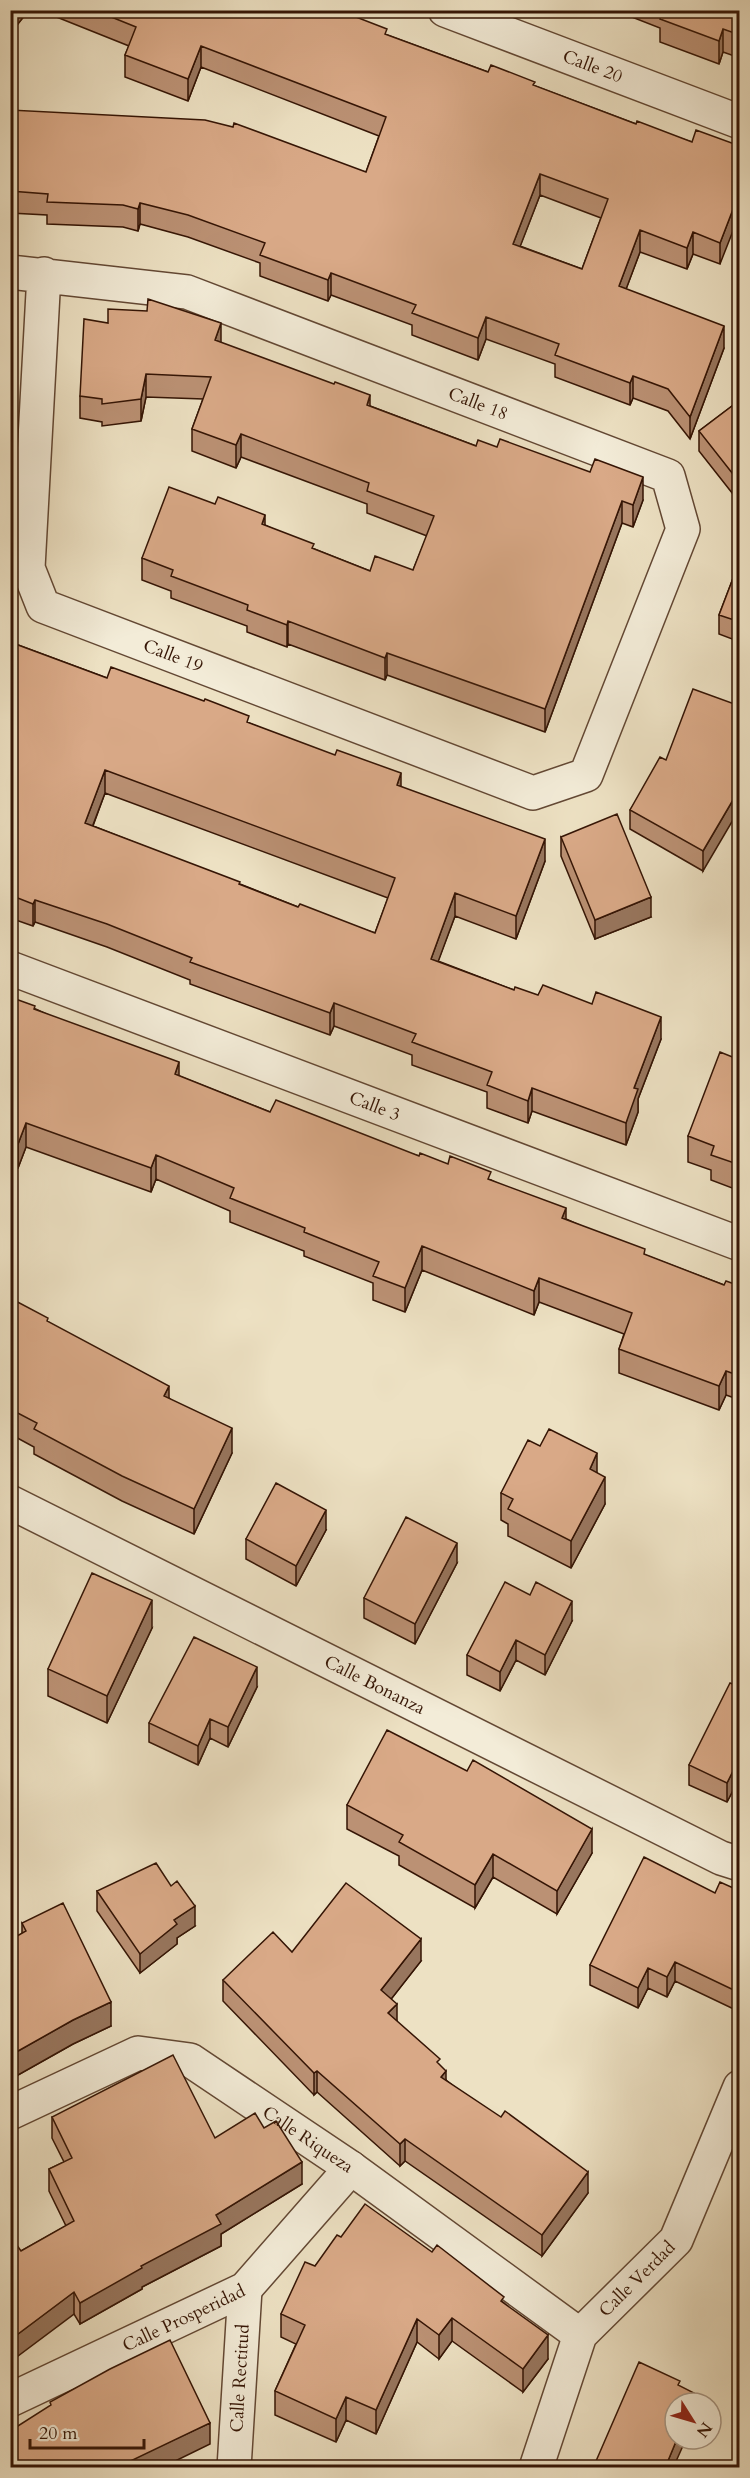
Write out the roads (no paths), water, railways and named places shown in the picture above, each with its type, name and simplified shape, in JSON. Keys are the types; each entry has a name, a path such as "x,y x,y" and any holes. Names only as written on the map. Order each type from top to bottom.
{"street":[{"name":"Calle 20","path":"445,10 740,122"},
{"name":"Calle 18","path":"10,272 44,274 187,292 668,476 683,529 598,745"},
{"name":"Calle 19","path":"44,274 28,568 43,606 533,793 586,775 598,745"},
{"name":"Calle 3","path":"10,968 740,1244"},
{"name":"Calle Bonanza","path":"10,1502 710,1853 740,1864"},
{"name":"Calle Riqueza","path":"10,2113 138,2053 190,2060 351,2168 580,2335"},
{"name":"Calle Verdad","path":"536,2468 580,2335 676,2240 740,2087"},
{"name":"Calle Prosperidad","path":"10,2400 245,2289 351,2168"},
{"name":"Calle Rectitud","path":"234,2468 245,2289"}]}
